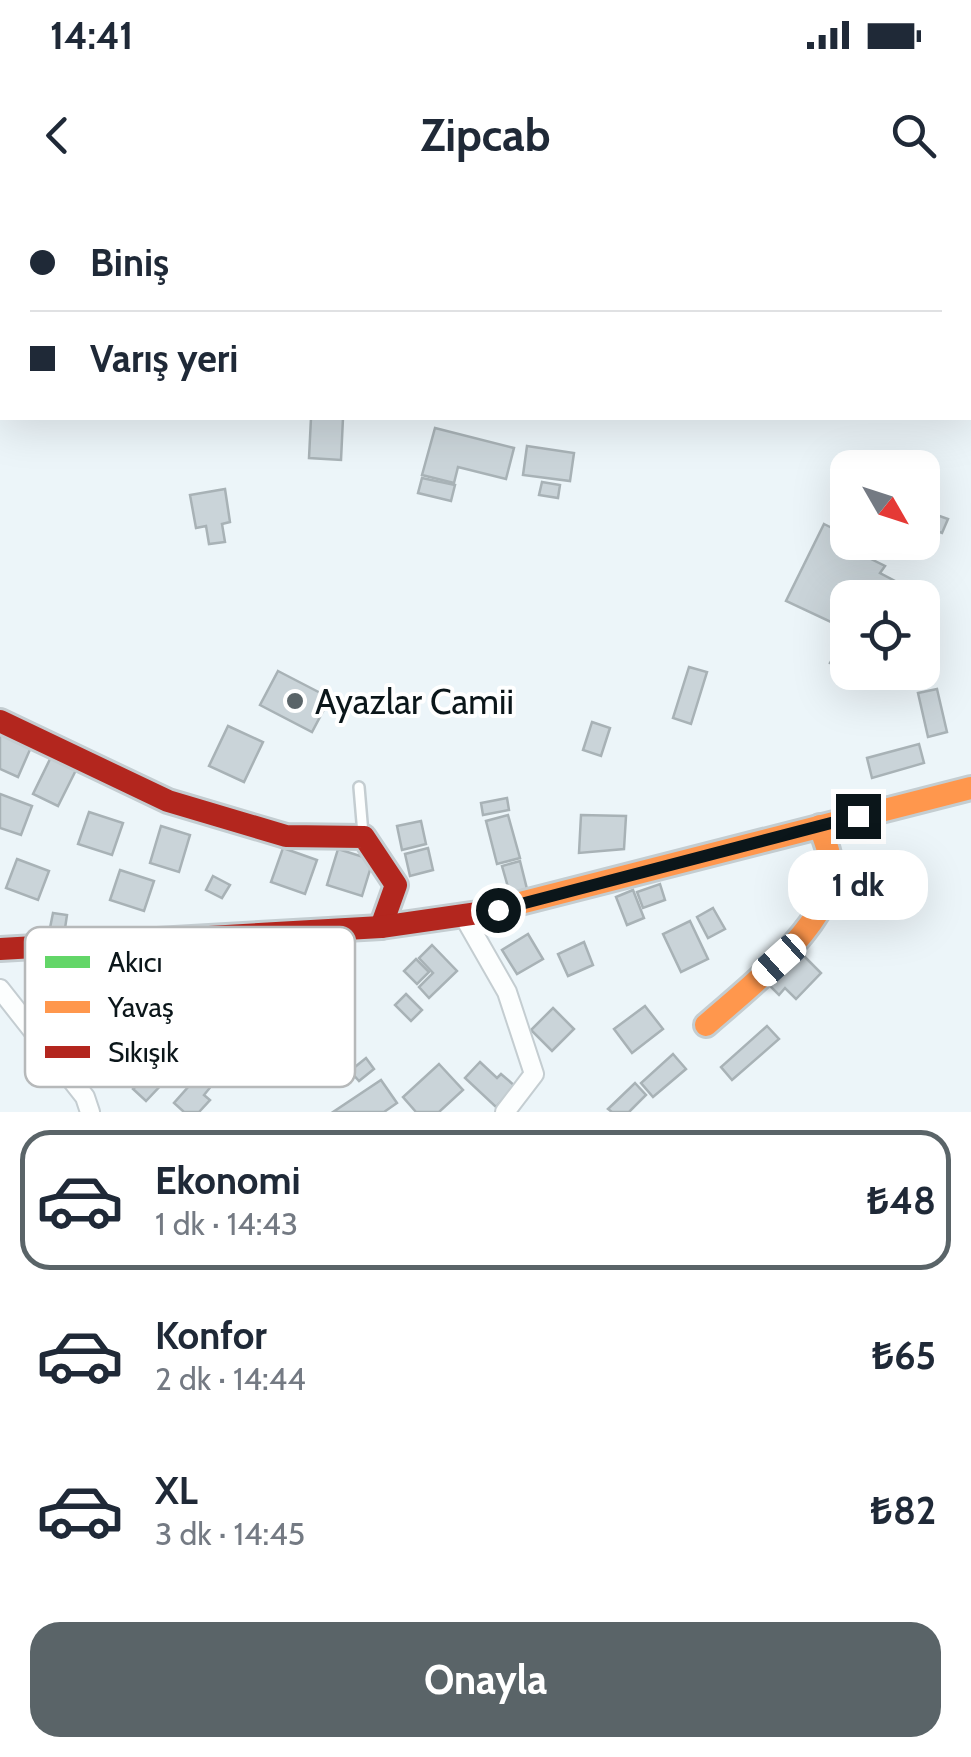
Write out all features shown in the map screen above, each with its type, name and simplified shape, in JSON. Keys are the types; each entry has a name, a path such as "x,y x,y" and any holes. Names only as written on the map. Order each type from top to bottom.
{"street":[{"path":"0,721 168,800 286,836 364,837 396,885 381,928"},
{"path":"355,929 498,910 971,788"},
{"path":"706,1025 779,960 814,916 832,874 820,826"},
{"path":"464,915 506,992 534,1074 506,1112"},
{"path":"0,949 25,948"},
{"path":"0,990 25,1021"},
{"path":"77,1087 90,1112"}],"lane":[{"path":"359,787 364,837"}],"building":[{"path":"311,420 343,420 341,460 309,458"},
{"path":"435,428 514,448 506,479 458,467 454,483 422,475"},
{"path":"527,446 574,453 570,481 523,475"},
{"path":"422,478 455,485 451,501 418,493"},
{"path":"542,482 560,485 558,498 539,495"},
{"path":"225,489 230,522 222,524 225,542 209,544 206,526 196,528 190,495"},
{"path":"940,516 948,519 940,532"},
{"path":"824,524 830,527 830,560 873,560 885,566 880,573 893,580 830,580 830,622 786,601"},
{"path":"689,667 707,672 691,724 673,718"},
{"name":"Ayazlar Camii","path":"278,671 330,698 312,732 260,705"},
{"path":"937,690 947,732 928,737 918,693"},
{"path":"592,722 610,728 601,756 583,750"},
{"path":"228,726 263,742 244,782 209,766"},
{"path":"0,731 32,745 18,777 0,769"},
{"path":"919,744 924,763 872,778 867,758"},
{"path":"52,755 77,768 58,806 33,794"},
{"path":"0,794 32,806 21,835 0,828"},
{"path":"507,798 509,810 483,815 481,803"},
{"path":"89,812 123,823 112,855 78,844"},
{"path":"508,815 520,858 497,864 486,821"},
{"path":"581,815 626,816 624,849 579,853"},
{"path":"421,821 426,844 402,850 397,826"},
{"path":"161,826 190,835 179,872 150,863"},
{"path":"283,848 317,860 305,894 271,882"},
{"path":"428,848 433,870 410,876 405,854"},
{"path":"338,849 373,860 362,896 327,885"},
{"path":"17,859 49,871 38,900 6,888"},
{"path":"520,861 527,889 510,894 502,866"},
{"path":"120,870 154,881 144,911 110,900"},
{"path":"213,876 230,885 222,898 206,890"},
{"path":"660,884 665,900 643,908 637,892"},
{"path":"633,890 644,918 627,925 616,897"},
{"path":"713,908 725,929 708,938 697,917"},
{"path":"53,913 67,915 65,927 50,927"},
{"path":"690,921 708,959 681,972 663,934"},
{"path":"528,934 543,959 517,974 502,950"},
{"path":"584,942 593,965 568,976 558,954"},
{"path":"432,945 457,971 429,998 419,987 433,973 419,958"},
{"path":"796,948 821,973 796,999 785,988 779,995 764,980"},
{"path":"416,959 429,972 417,984 404,971"},
{"path":"406,994 422,1010 411,1021 395,1005"},
{"path":"645,1006 663,1029 632,1053 614,1029"},
{"path":"553,1008 574,1029 552,1051 531,1030"},
{"path":"767,1026 779,1039 732,1080 721,1067"},
{"path":"673,1054 686,1069 653,1097 641,1083"},
{"path":"366,1058 374,1069 359,1081 355,1067"},
{"path":"480,1062 497,1078 501,1074 515,1086 496,1107 465,1078"},
{"path":"439,1064 463,1090 439,1112 416,1112 403,1097"},
{"path":"381,1080 397,1103 384,1112 333,1112"},
{"path":"635,1083 646,1095 629,1112 608,1109"},
{"path":"135,1087 159,1087 146,1101"},
{"path":"188,1087 210,1087 204,1095 210,1100 199,1112 184,1112 174,1103"}],"traffic: slow":[{"path":"485,912 971,788"},
{"path":"706,1025 783,956 817,913 828,892 832,871 820,826"}],"traffic: jam":[{"path":"0,721 168,801 286,836 364,837 396,885 381,927"},
{"path":"355,929 485,912"},
{"path":"0,949 25,948"}],"place":[{"name":"Ayazlar Camii","path":"295,701"}],"route":[{"path":"498,910 858,816"}]}
